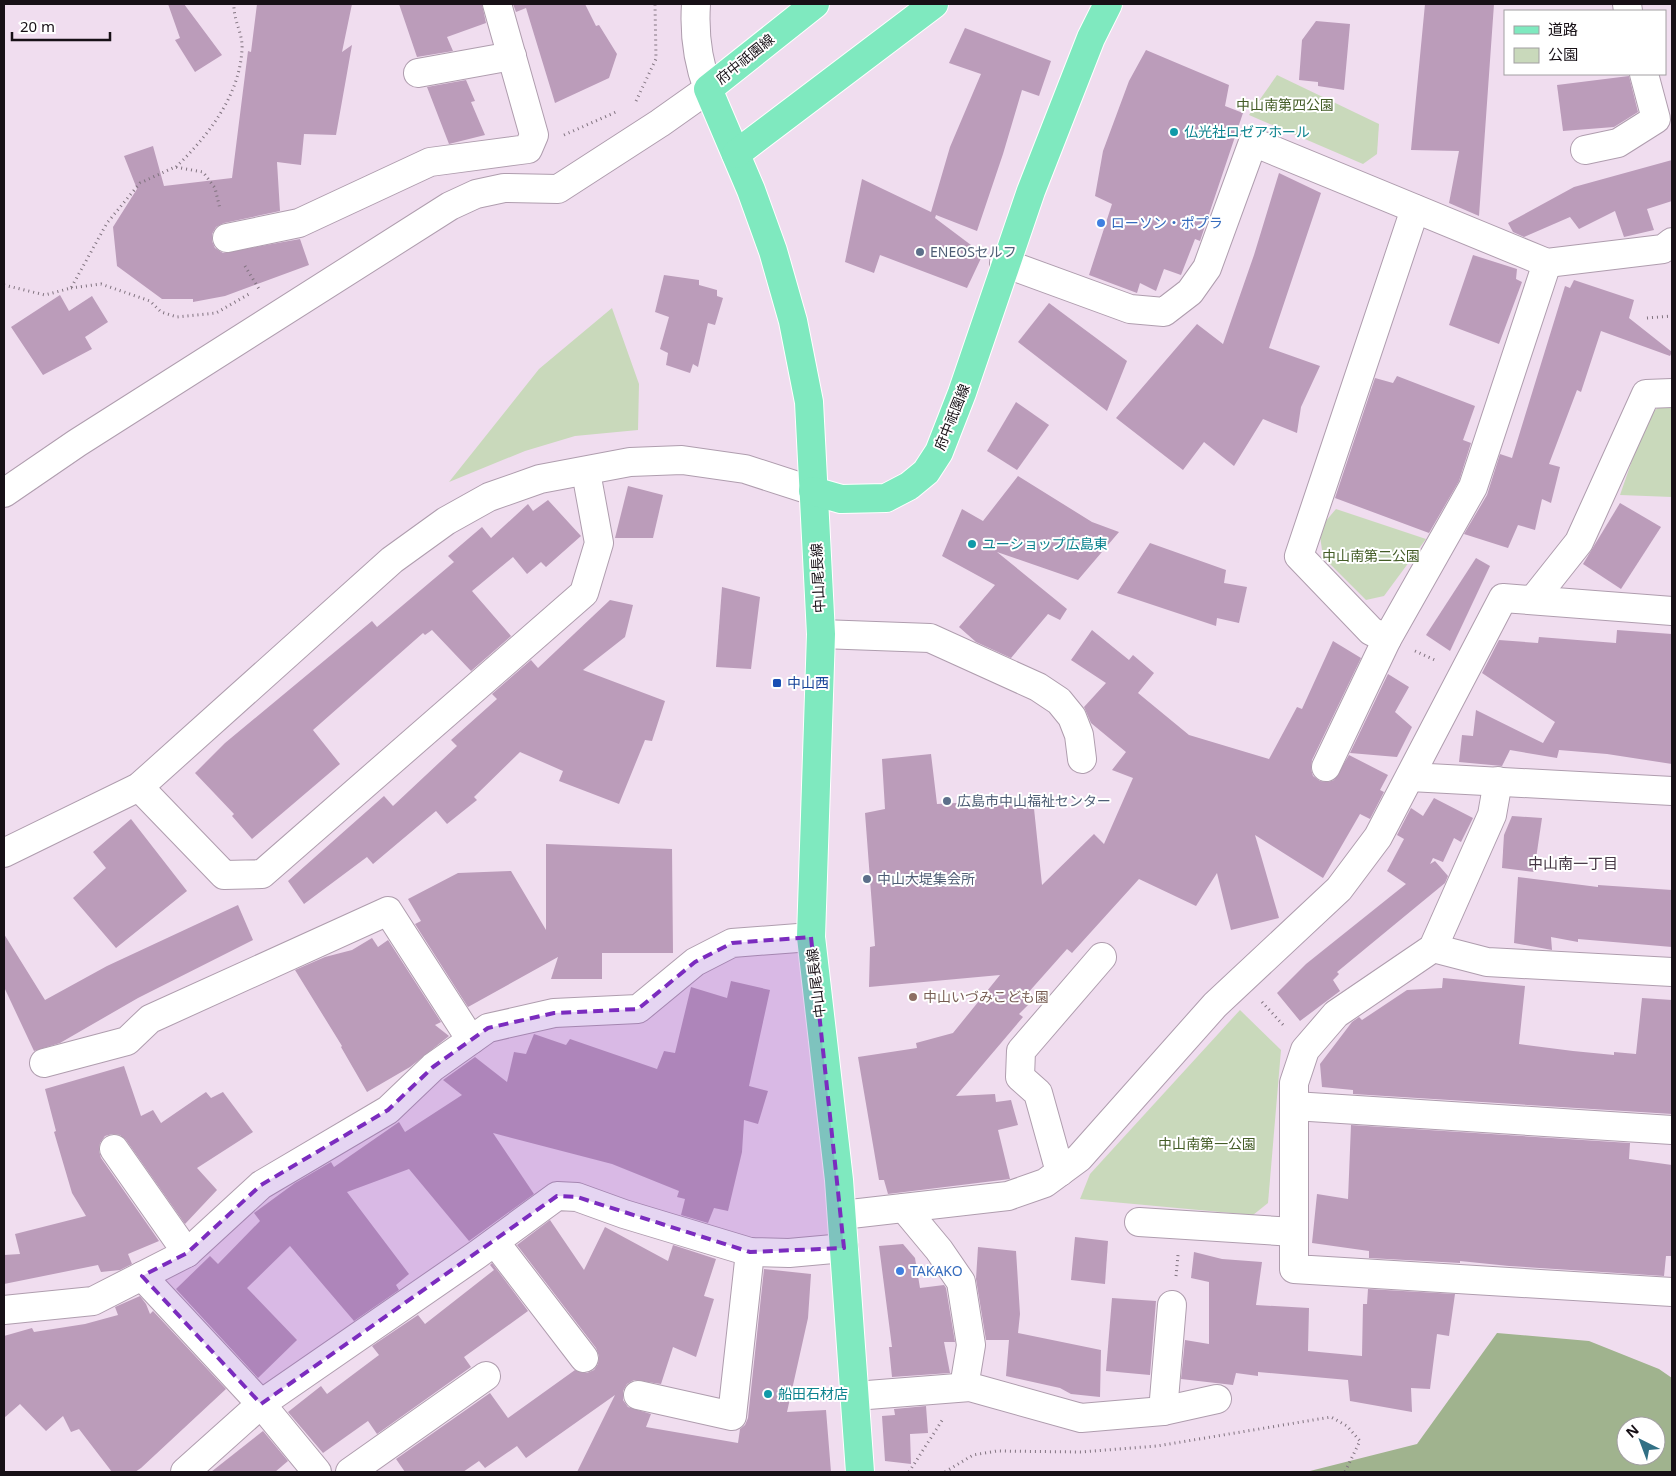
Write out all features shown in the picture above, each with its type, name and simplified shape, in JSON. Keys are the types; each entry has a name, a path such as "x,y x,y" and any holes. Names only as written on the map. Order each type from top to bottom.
{"main road":[{"name":"府中祇園線","path":"815,4 708,89 736,154 773,251 794,321 809,402 813,492 841,499 886,498 909,486 926,472 939,452 962,393 1004,263 1091,38 1108,4"},
{"path":"736,154 934,4"},
{"name":"中山尾長線","path":"813,492 821,634 811,937 842,1214 860,1472"}],"street":[{"path":"227,238 299,223 430,162 528,150 534,134 497,4"},
{"path":"4,493 77,443 450,206 476,194 504,188 558,189 660,124 708,89 699,66 694,32 696,4"},
{"path":"418,73 512,56"},
{"path":"1585,150 1618,143 1664,117 1644,75"},
{"path":"1004,263 1130,308 1164,312 1190,292 1208,268 1253,142 1547,263 1663,249 1672,242"},
{"path":"1387,638 1371,631 1299,556 1415,209"},
{"path":"1326,767 1387,638 1474,487 1547,263"},
{"path":"1533,600 1579,542 1646,394 1672,393"},
{"path":"4,853 139,787 392,560 446,522 490,497 540,479 586,472 630,462 682,460 745,469 813,492"},
{"path":"139,787 224,875 262,874 584,593 599,542 586,472"},
{"path":"842,1214 1008,1196 1045,1182 1079,1158 1215,1005 1339,889 1378,837 1503,598 1672,611"},
{"path":"821,634 930,638 1038,687 1059,700 1072,716 1079,735 1082,759"},
{"path":"1410,776 1672,791"},
{"path":"1498,781 1492,815 1433,948 1336,1014 1305,1050 1294,1083 1294,1269 1672,1292"},
{"path":"44,1063 126,1041 150,1019 388,911 471,1040"},
{"path":"4,1310 93,1301 187,1253 261,1185 388,1110 433,1067 488,1028 554,1013 638,1009 695,962 732,943 811,937"},
{"path":"1433,948 1487,962 1672,972"},
{"path":"1060,1172 1038,1093 1020,1077 1021,1051 1102,956"},
{"path":"1294,1106 1672,1130"},
{"path":"114,1149 187,1253"},
{"path":"184,1472 261,1404 495,1242 557,1196 570,1196 750,1252 789,1253 844,1248"},
{"path":"904,1208 939,1250 961,1282 971,1345 964,1387"},
{"path":"1139,1222 1294,1232"},
{"path":"495,1242 584,1358"},
{"path":"638,1395 732,1416 750,1252"},
{"path":"142,1276 261,1404 316,1472"},
{"path":"1163,1411 1172,1305"},
{"path":"350,1472 486,1376"},
{"path":"855,1396 964,1387 1080,1418 1163,1411 1217,1399"}],"path":[{"path":"71,288 107,223 127,195 140,183 176,167 199,144 220,112 239,76 242,46 233,14 234,4"},
{"path":"636,103 656,59 655,4"},
{"path":"601,119 618,111"},
{"path":"4,285 45,295 71,288 101,284 150,301 160,312 177,317 216,313 259,288 227,238 215,188 203,172 176,167"},
{"path":"1647,318 1672,316"},
{"path":"1387,638 1441,663"},
{"path":"1242,980 1305,1050"},
{"path":"1172,1305 1181,1225"},
{"path":"909,1472 964,1387"},
{"path":"1345,1472 1360,1441"}],"highlighted area":[{"path":"811,937 844,1248 750,1252 577,1197 557,1196 261,1404 142,1276 187,1253 261,1185 388,1110 433,1067 488,1028 554,1013 638,1009 695,962 732,943"}],"green space":[{"name":"中山南第四公園","path":"1277,75 1379,124 1377,154 1363,164 1249,115"},
{"path":"612,308 639,384 638,430 575,436 525,451 449,482 539,369"},
{"path":"1672,405 1672,497 1620,495 1647,417 1660,406"},
{"name":"中山南第二公園","path":"1336,509 1426,539 1384,596 1366,600 1323,557 1319,529"},
{"name":"中山南第一公園","path":"1240,1010 1281,1050 1268,1203 1253,1215 1080,1199 1090,1174"},
{"path":"1497,1333 1589,1341 1659,1369 1672,1378 1672,1472 1306,1472 1417,1444"}],"building":[{"path":"168,4 184,4 222,55 195,72 175,40 180,38"},
{"path":"257,4 352,4 342,52 352,45 336,135 304,134 301,165 277,162 280,211 224,223 216,227 212,234 215,248 223,253 300,239 309,265 225,296 193,302 193,299 162,299 117,266 113,227 137,189 124,156 153,146 164,186 232,178 248,51 251,52"},
{"path":"399,4 482,4 486,23 447,37 453,51 417,57"},
{"path":"513,4 585,4 596,26 599,25 617,54 609,78 555,103 526,8 516,12"},
{"path":"1425,4 1494,4 1479,216 1449,203 1459,151 1411,150"},
{"path":"1316,21 1350,24 1344,90 1318,86 1318,82 1299,80 1302,40"},
{"path":"965,28 1051,61 1039,96 1022,90 977,231 936,215 935,218 983,254 967,288 880,255 874,273 845,262 862,179 931,212 950,147 981,74 949,63"},
{"name":"仏光社ロゼアホール","path":"1146,50 1229,85 1225,106 1243,113 1200,241 1195,239 1181,275 1164,269 1156,291 1140,283 1137,293 1089,275 1112,204 1095,196 1103,151 1129,81"},
{"path":"1629,76 1638,112 1614,127 1563,131 1557,85"},
{"path":"466,80 475,101 471,102 485,135 449,144 427,87"},
{"path":"1672,160 1672,201 1647,209 1654,230 1624,237 1615,211 1579,229 1570,217 1524,237 1513,232 1508,223 1574,187"},
{"path":"1279,173 1321,193 1269,348 1320,366 1301,407 1297,433 1263,419 1234,466 1204,442 1183,470 1116,418 1197,324 1223,344 1254,255"},
{"path":"1473,255 1517,269 1516,279 1522,282 1499,344 1449,325"},
{"path":"664,275 699,280 699,285 717,290 717,296 723,298 715,325 708,323 698,367 693,364 690,373 666,365 668,353 660,349 669,317 655,312"},
{"path":"1574,280 1634,300 1629,318 1672,352 1670,356 1601,331 1581,392 1577,390 1549,464 1560,467 1551,503 1542,499 1535,530 1518,525 1508,548 1464,534 1487,495 1500,454 1512,458 1565,286 1570,288"},
{"path":"60,295 69,311 92,296 108,322 85,337 92,349 43,375 11,327"},
{"path":"1049,303 1127,361 1107,411 1018,342"},
{"path":"1397,376 1475,406 1463,440 1471,443 1459,481 1429,533 1335,498 1375,378 1393,383"},
{"path":"1016,402 1049,425 1017,470 987,451"},
{"path":"1018,476 1092,522 1119,532 1078,580 997,552 1067,609 1060,620 1048,614 1011,658 976,642 959,627 995,585 942,556 962,509 983,521"},
{"path":"628,486 663,495 653,538 615,538"},
{"path":"548,500 581,536 546,567 541,562 527,574 513,557 472,591 511,636 471,671 432,630 425,635 423,633 313,730 340,764 252,839 232,816 234,814 195,773 225,743 372,621 377,627 454,562 448,556 482,527 491,538 528,504 533,511"},
{"path":"1620,503 1661,527 1621,589 1583,564"},
{"path":"1150,543 1226,570 1224,583 1247,587 1239,623 1217,618 1216,626 1117,593"},
{"path":"1476,558 1490,566 1450,651 1426,635"},
{"path":"722,587 760,597 751,669 716,667"},
{"path":"610,600 633,605 625,637 583,670 665,701 652,741 645,740 619,804 559,781 563,771 520,752 474,797 477,800 447,824 436,811 373,864 367,857 304,904 288,881 384,796 393,806 457,746 451,740 497,699 492,694 531,660 538,668"},
{"path":"1092,630 1129,660 1133,655 1154,673 1138,693 1189,735 1269,759 1297,707 1302,709 1333,641 1361,658 1312,760 1311,769 1313,776 1320,781 1328,782 1334,780 1349,755 1388,775 1380,790 1384,792 1370,819 1360,814 1323,878 1255,835 1279,918 1231,930 1217,873 1196,906 1139,879 1072,953 1067,949 1027,994 1032,1001 1019,1014 1023,1017 956,1096 995,1094 996,1102 1011,1100 1018,1125 998,1130 1010,1179 888,1194 884,1180 879,1180 858,1057 917,1048 916,1043 953,1033 1000,975 869,987 870,947 875,946 865,813 885,809 882,759 931,754 937,804 1033,799 1042,885 1094,834 1104,844 1133,778 1112,770 1126,752 1091,723 1084,707 1106,683 1071,660"},
{"path":"1617,630 1672,634 1672,764 1607,754 1559,750 1557,758 1510,750 1502,766 1459,762 1462,735 1473,736 1476,710 1543,743 1555,722 1482,673 1499,640 1538,643 1539,637 1616,643"},
{"path":"1388,674 1409,687 1395,712 1412,727 1397,757 1350,753"},
{"path":"1434,798 1473,818 1461,842 1454,838 1443,862 1433,858 1430,864 1435,861 1448,876 1445,883 1337,972 1339,974 1333,980 1340,991 1300,1021 1277,993 1306,964 1406,884 1387,871 1404,839 1397,835 1411,808 1423,816"},
{"path":"1512,816 1542,818 1534,872 1502,868 1504,835"},
{"path":"131,819 187,891 116,948 73,898 106,868 93,852"},
{"path":"546,844 672,849 673,953 602,953 602,979 551,979 558,957 468,1007 415,924 421,921 408,899 458,873 511,871 546,930"},
{"path":"1518,877 1598,887 1598,885 1672,890 1672,947 1578,939 1578,942 1551,937 1552,950 1514,943"},
{"path":"238,905 253,940 138,998 60,1043 34,1051 4,987 4,934 45,1000 107,966"},
{"path":"372,938 378,947 388,940 441,1022 435,1025 449,1036 410,1067 367,1092 342,1046 295,970 325,957 352,950"},
{"path":"1443,978 1525,986 1519,1044 1614,1055 1614,1052 1636,1054 1642,998 1672,1000 1672,1114 1353,1094 1353,1090 1322,1087 1320,1064 1352,1022 1359,1017 1362,1020 1407,990 1442,988"},
{"path":"731,981 770,990 749,1086 768,1091 758,1124 744,1120 742,1152 728,1211 714,1208 708,1223 681,1215 685,1199 677,1197 679,1191 612,1164 493,1133 534,1194 469,1241 409,1169 347,1192 409,1274 396,1285 399,1290 354,1321 290,1246 247,1288 297,1340 258,1378 176,1289 210,1256 218,1264 260,1221 254,1213 295,1183 331,1162 334,1167 399,1122 405,1132 462,1095 443,1080 475,1057 507,1082 514,1052 526,1054 534,1034 566,1045 570,1039 657,1069 664,1051 675,1053 691,987 727,998"},
{"path":"124,1066 141,1116 153,1110 161,1123 206,1092 211,1098 223,1092 253,1132 197,1168 217,1190 185,1224 126,1140 120,1135 112,1134 105,1136 100,1143 99,1151 101,1158 159,1241 128,1254 132,1264 120,1270 101,1272 98,1265 4,1284 4,1255 20,1254 15,1234 86,1216 72,1193 54,1132 56,1131 45,1089"},
{"path":"1351,1125 1630,1143 1629,1159 1672,1165 1672,1256 1666,1256 1664,1276 1460,1261 1460,1263 1369,1258 1369,1251 1312,1243 1317,1194 1348,1199"},
{"path":"550,1220 584,1270 605,1227 668,1261 673,1245 716,1259 704,1296 714,1299 696,1357 673,1347 661,1384 634,1380 627,1384 623,1391 623,1400 628,1407 651,1414 646,1427 738,1443 740,1429 745,1425 748,1418 764,1269 811,1274 808,1318 787,1412 826,1410 831,1472 577,1472 615,1395 526,1458 517,1446 485,1468 479,1461 463,1472 405,1472 396,1459 490,1393 508,1418 575,1370 587,1373 594,1370 598,1364 599,1356 596,1348 517,1245"},
{"path":"1075,1237 1108,1241 1105,1284 1071,1280"},
{"path":"903,1244 915,1258 920,1288 944,1285 946,1288 955,1342 944,1342 950,1373 892,1377 889,1347 892,1347 879,1246"},
{"path":"978,1247 1016,1251 1020,1314 1018,1333 1101,1350 1100,1397 1071,1394 1060,1388 1006,1376 1009,1340 986,1340 976,1279"},
{"path":"1194,1252 1222,1259 1262,1262 1256,1305 1309,1308 1308,1351 1362,1356 1363,1304 1367,1304 1368,1289 1455,1294 1449,1336 1437,1334 1430,1389 1411,1388 1412,1412 1350,1401 1348,1380 1258,1372 1258,1376 1236,1373 1233,1385 1181,1379 1185,1340 1209,1344 1209,1282 1191,1278"},
{"path":"492,1263 528,1311 464,1357 471,1367 377,1434 368,1421 323,1453 288,1412 321,1386 327,1394 379,1355 372,1346 418,1315 425,1324 494,1270 490,1265"},
{"path":"140,1296 150,1314 153,1311 226,1389 141,1468 135,1472 112,1472 79,1429 71,1432 63,1416 46,1431 20,1404 4,1418 4,1336 32,1328 34,1332 85,1324 118,1315 115,1307"},
{"path":"1112,1298 1156,1301 1150,1375 1106,1371"},
{"path":"926,1406 928,1433 910,1434 911,1464 885,1461 882,1416 895,1415 894,1409"},
{"path":"263,1431 288,1461 275,1472 211,1472"}],"place":[{"name":"仏光社ロゼアホール","path":"1174,132"},
{"name":"ローソン・ポプラ","path":"1101,223"},
{"name":"ENEOSセルフ","path":"920,252"},
{"name":"ユーショップ広島東","path":"972,544"},
{"name":"中山西","path":"777,683"},
{"name":"広島市中山福祉センター","path":"947,801"},
{"name":"中山大堤集会所","path":"867,879"},
{"name":"中山いづみこども園","path":"913,997"},
{"name":"TAKAKO","path":"900,1271"},
{"name":"船田石材店","path":"768,1394"}],"district":[{"name":"中山南一丁目","path":"1573,864"}]}
